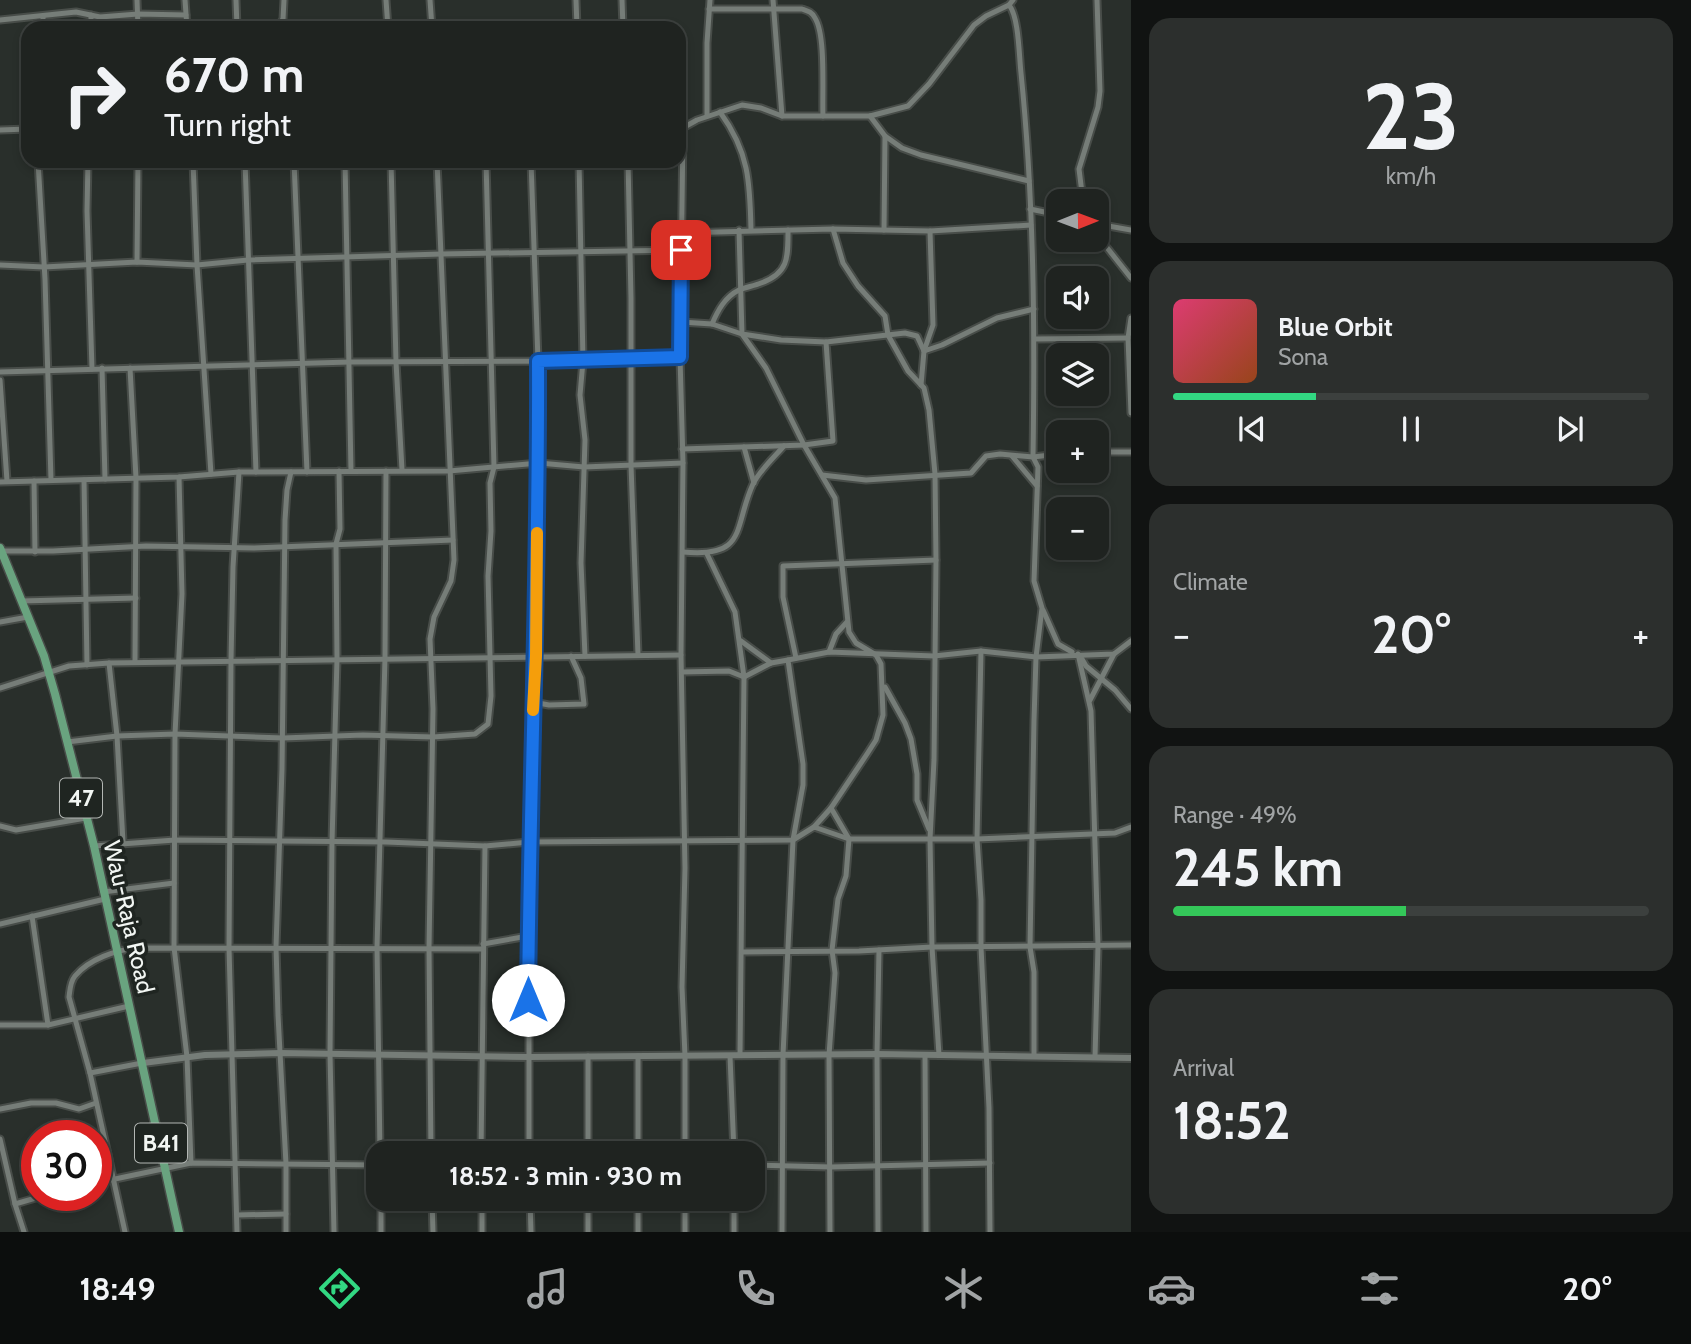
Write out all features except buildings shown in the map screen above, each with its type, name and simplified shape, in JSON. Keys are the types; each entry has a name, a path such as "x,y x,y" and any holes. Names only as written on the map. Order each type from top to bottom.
{"main road":[{"name":"Wau-Raja Road","path":"0,550 49,672 94,846 142,1059"},
{"name":"B41","path":"142,1059 179,1232"}],"street":[{"path":"137,0 138,21"},
{"path":"185,0 186,21"},
{"path":"236,0 237,21"},
{"path":"282,21 284,0"},
{"path":"386,0 388,21"},
{"path":"430,0 432,21"},
{"path":"576,0 577,21"},
{"path":"622,0 623,21"},
{"path":"707,116 710,0"},
{"path":"774,0 782,116"},
{"path":"1082,189 1079,169 1098,107 1100,91 1097,0"},
{"path":"686,127 707,116 742,105 761,108 782,116 870,116 905,107 912,103 974,25 1011,3 1027,130 1031,225 1035,339 1033,457 1038,467 1034,581 1058,644 1067,651 1078,654 1086,666 1102,677 1131,709"},
{"path":"709,9 810,11 818,24 821,39 823,116"},
{"path":"0,20 43,18 76,12 100,17 138,14 186,15"},
{"path":"91,15 91,21"},
{"path":"720,112 746,160 751,230"},
{"path":"870,116 885,136 902,148 1029,181"},
{"path":"0,130 21,130"},
{"path":"884,230 885,136"},
{"path":"38,168 51,480"},
{"path":"88,168 92,369"},
{"path":"137,262 138,168"},
{"path":"193,168 211,474"},
{"path":"245,168 256,472"},
{"path":"294,168 307,472"},
{"path":"345,168 352,471"},
{"path":"391,168 402,471"},
{"path":"431,1141 429,948 433,737 430,658 434,618 451,580 454,560 438,168"},
{"path":"67,742 117,736 175,734 283,738 382,735 433,737 475,734 488,724 490,483 495,467 486,168"},
{"path":"528,1141 529,842 536,656 538,463 538,361 531,168"},
{"path":"579,168 583,361 580,395 585,440 581,563 585,656"},
{"path":"628,168 631,465 638,655"},
{"path":"681,168 681,655 684,840 682,987 685,1141"},
{"path":"1030,209 1046,212"},
{"path":"681,233 833,229 930,231 1031,225"},
{"path":"1110,226 1131,230"},
{"path":"833,229 849,274 885,316 888,335 908,371 921,385 928,398 935,474 934,750 930,835 932,947 939,1055"},
{"path":"94,846 176,840 485,846 529,842 793,840 814,827 831,808 876,740 883,715 881,664 876,655 856,643 846,622 836,505 766,368 742,334 739,230"},
{"path":"712,324 720,308 740,290 760,284 781,272 788,254 788,230"},
{"path":"921,385 924,351 933,325 930,231"},
{"path":"0,265 44,267 137,262 197,265 248,260 441,254 681,250"},
{"path":"1110,251 1131,278"},
{"path":"924,351 942,345 996,317 1034,309"},
{"path":"1131,318 1128,338 1131,413"},
{"path":"681,322 712,324 742,334 781,340 826,342 905,332 917,336 924,351"},
{"path":"1035,339 1128,338"},
{"path":"682,449 804,445 833,441 826,342"},
{"path":"0,372 350,362 583,361 680,357"},
{"path":"102,368 105,479"},
{"path":"130,368 136,478 135,662"},
{"path":"0,380 3,481 179,477 239,472 449,471 538,463 584,467 683,463"},
{"path":"683,552 706,554 726,548 740,531 754,483 784,446"},
{"path":"744,447 754,483"},
{"path":"1109,452 1131,452"},
{"path":"822,475 866,480 971,473 986,456 1046,456"},
{"path":"1012,456 1037,486"},
{"path":"334,1232 330,1054 337,659 336,544 341,529 339,471"},
{"path":"380,1141 377,947 385,658 386,471"},
{"path":"237,1232 229,948 231,660 239,472"},
{"path":"286,1232 286,1164 276,947 283,738 286,498 291,472"},
{"path":"179,477 182,545 175,734 174,947 187,1056 191,1163"},
{"path":"84,480 87,665"},
{"path":"34,481 35,552"},
{"path":"0,550 35,552 182,545 286,547 453,540"},
{"path":"706,554 735,612 744,677 740,1055"},
{"path":"796,658 783,597 783,566 936,560"},
{"path":"21,601 136,598"},
{"path":"1034,1056 1034,972 1030,947 1037,657 1042,607"},
{"path":"0,622 28,617"},
{"path":"829,652 836,634 846,622"},
{"path":"1090,700 1114,654 1131,640"},
{"path":"741,641 771,663"},
{"path":"682,672 729,671 744,677 771,663 829,652 934,656 981,651 1037,657 1114,654"},
{"path":"981,651 977,839 990,1163 990,1232"},
{"path":"1078,654 1090,700 1098,946 1095,1057"},
{"path":"0,688 69,666 108,663 681,655"},
{"path":"533,702 549,705 584,704 582,678 572,656"},
{"path":"782,1232 783,1055 793,840 803,785 803,764 788,660"},
{"path":"108,663 117,736 123,842"},
{"path":"883,685 911,739 917,774 917,800 930,835"},
{"path":"830,1232 830,1055 835,973 832,950 838,899 846,876 849,839 831,808"},
{"path":"0,826 16,830 86,818"},
{"path":"814,827 849,839 930,835 977,839 1115,833 1131,827"},
{"path":"481,1141 485,846"},
{"path":"0,925 104,895 174,883"},
{"path":"32,916 48,1025"},
{"path":"125,1232 90,1073 69,997 70,985 75,975 117,950 174,947 429,948 483,946 528,936"},
{"path":"742,952 1131,945"},
{"path":"878,1232 879,950"},
{"path":"0,1024 48,1025 129,1006"},
{"path":"90,1073 142,1059 280,1054 529,1057 877,1054 1131,1058"},
{"path":"925,1055 926,1232"},
{"path":"587,1056 588,1141"},
{"path":"638,1056 638,1141"},
{"path":"730,1056 734,1141"},
{"path":"0,1109 56,1103 79,1109 96,1103"},
{"path":"0,1139 24,1232"},
{"path":"113,1178 191,1163 366,1165"},
{"path":"765,1165 831,1167 990,1163"},
{"path":"15,1204 21,1202"},
{"path":"381,1211 381,1232"},
{"path":"432,1211 433,1232"},
{"path":"482,1211 482,1232"},
{"path":"530,1211 531,1232"},
{"path":"588,1211 588,1232"},
{"path":"638,1211 638,1232"},
{"path":"685,1211 685,1232"},
{"path":"734,1211 734,1232"},
{"path":"237,1215 286,1214"}],"slow traffic":[{"path":"533,710 537,533"}],"route":[{"path":"528,1000 529,842 536,656 538,361 680,357 681,250"}]}
